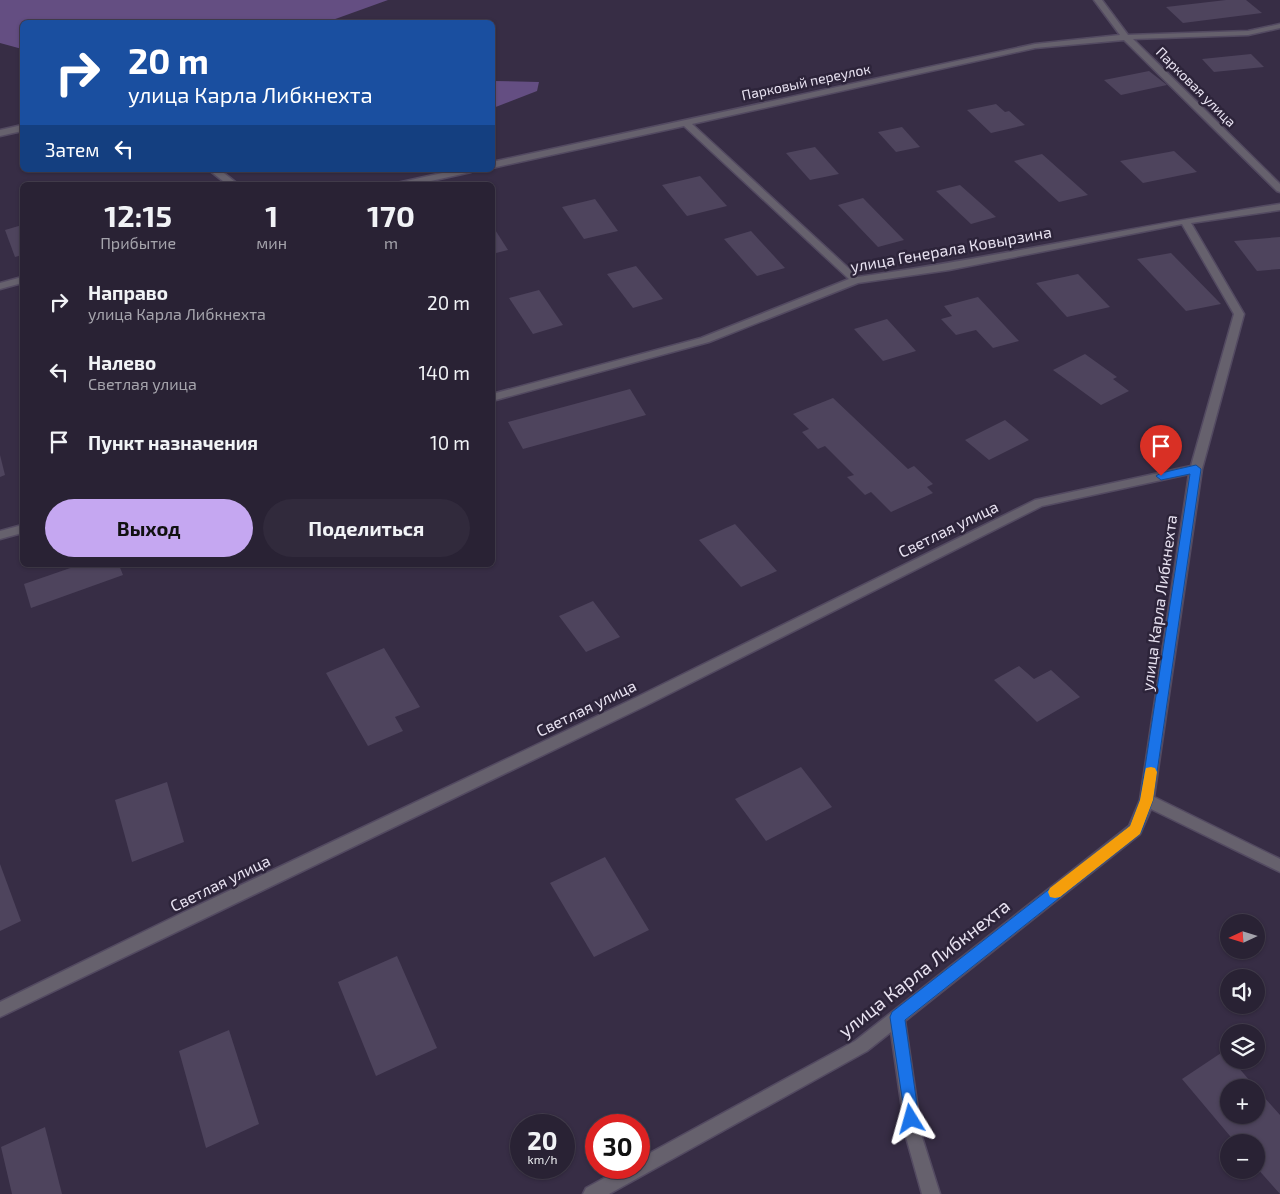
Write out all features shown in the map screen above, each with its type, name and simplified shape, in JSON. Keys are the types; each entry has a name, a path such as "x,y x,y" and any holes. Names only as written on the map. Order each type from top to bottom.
{"street":[{"name":"Парковая улица","path":"1098,0 1126,37 1280,189"},
{"name":"Парковый переулок","path":"495,163 1035,46 1126,37 1248,33 1280,26"},
{"path":"685,122 856,280"},
{"path":"0,133 20,128"},
{"path":"217,172 230,182"},
{"path":"414,182 459,172"},
{"name":"улица Генерала Ковырзина","path":"495,397 705,340 856,280 949,267 1185,221 1280,207"},
{"name":"улица Карла Либкнехта","path":"592,1194 861,1046 1135,830 1147,800 1196,469 1239,314 1185,221"},
{"path":"0,286 20,281"},
{"name":"Светлая улица","path":"0,1010 183,920 640,702 1039,503 1196,469"},
{"path":"0,535 20,530"},
{"path":"1147,800 1280,866"},
{"path":"897,1017 914,1137 931,1194"}],"shaded area":[{"path":"0,0 388,0 333,20 20,20 20,48 0,43"},
{"path":"495,81 539,82 537,91 495,107"}],"building":[{"path":"1226,0 1246,0 1262,13 1183,23 1166,7"},
{"path":"1251,54 1264,67 1214,72 1202,59"},
{"path":"1149,71 1167,85 1121,95 1104,80"},
{"path":"996,104 1005,112 1009,111 1025,125 991,133 967,110"},
{"path":"902,127 920,147 896,152 878,132"},
{"path":"815,147 839,174 810,180 786,153"},
{"path":"1174,151 1197,172 1143,183 1120,161"},
{"path":"1042,154 1088,195 1059,202 1014,161"},
{"path":"700,176 727,206 687,216 662,185"},
{"path":"960,185 996,217 971,224 936,191"},
{"path":"863,198 904,240 878,247 838,205"},
{"path":"595,199 618,231 584,239 562,207"},
{"path":"20,226 20,256 15,257 5,230"},
{"path":"495,230 508,250 495,253"},
{"path":"751,231 785,268 757,276 724,239"},
{"path":"1280,237 1280,269 1257,271 1234,241"},
{"path":"1171,253 1221,304 1186,311 1137,259"},
{"path":"636,266 663,299 633,308 607,274"},
{"path":"1078,274 1110,307 1067,317 1036,283"},
{"path":"539,290 563,325 533,334 509,298"},
{"path":"978,297 1019,341 993,348 976,330 956,335 941,319 952,316 944,306"},
{"path":"887,319 916,351 883,361 854,329"},
{"path":"1085,354 1117,377 1113,379 1129,391 1101,405 1053,370"},
{"path":"630,389 646,415 523,449 508,422"},
{"path":"833,398 908,469 914,466 933,484 927,487 933,493 891,512 871,492 865,495 847,477 854,475 825,446 818,449 802,432 809,429 793,414"},
{"path":"1005,420 1029,440 989,460 965,440"},
{"path":"0,455 5,475 0,477"},
{"path":"735,524 777,571 741,587 699,540"},
{"path":"73,567 120,567 123,575 31,608 24,584"},
{"path":"593,601 620,637 586,652 559,616"},
{"path":"384,648 420,707 395,717 403,731 368,746 326,673"},
{"path":"1019,666 1034,679 1051,670 1080,697 1037,722 994,680"},
{"path":"801,767 832,807 766,841 735,799"},
{"path":"167,782 184,842 132,862 115,800"},
{"path":"605,857 649,930 594,957 550,883"},
{"path":"0,864 21,921 0,931"},
{"path":"397,956 437,1048 376,1076 338,982"},
{"path":"229,1030 259,1124 206,1148 179,1051"},
{"path":"1220,1054 1220,1069 1240,1069 1249,1079 1220,1079 1220,1124 1265,1124 1265,1098 1280,1115 1280,1194 1265,1177 1265,1134 1228,1134 1182,1079"},
{"path":"45,1127 62,1194 12,1194 1,1147"}],"slow traffic":[{"path":"1055,892 1135,830 1147,800 1151,772"}],"route":[{"path":"911,1119 897,1017 1135,830 1147,800 1196,469 1161,476"}]}
